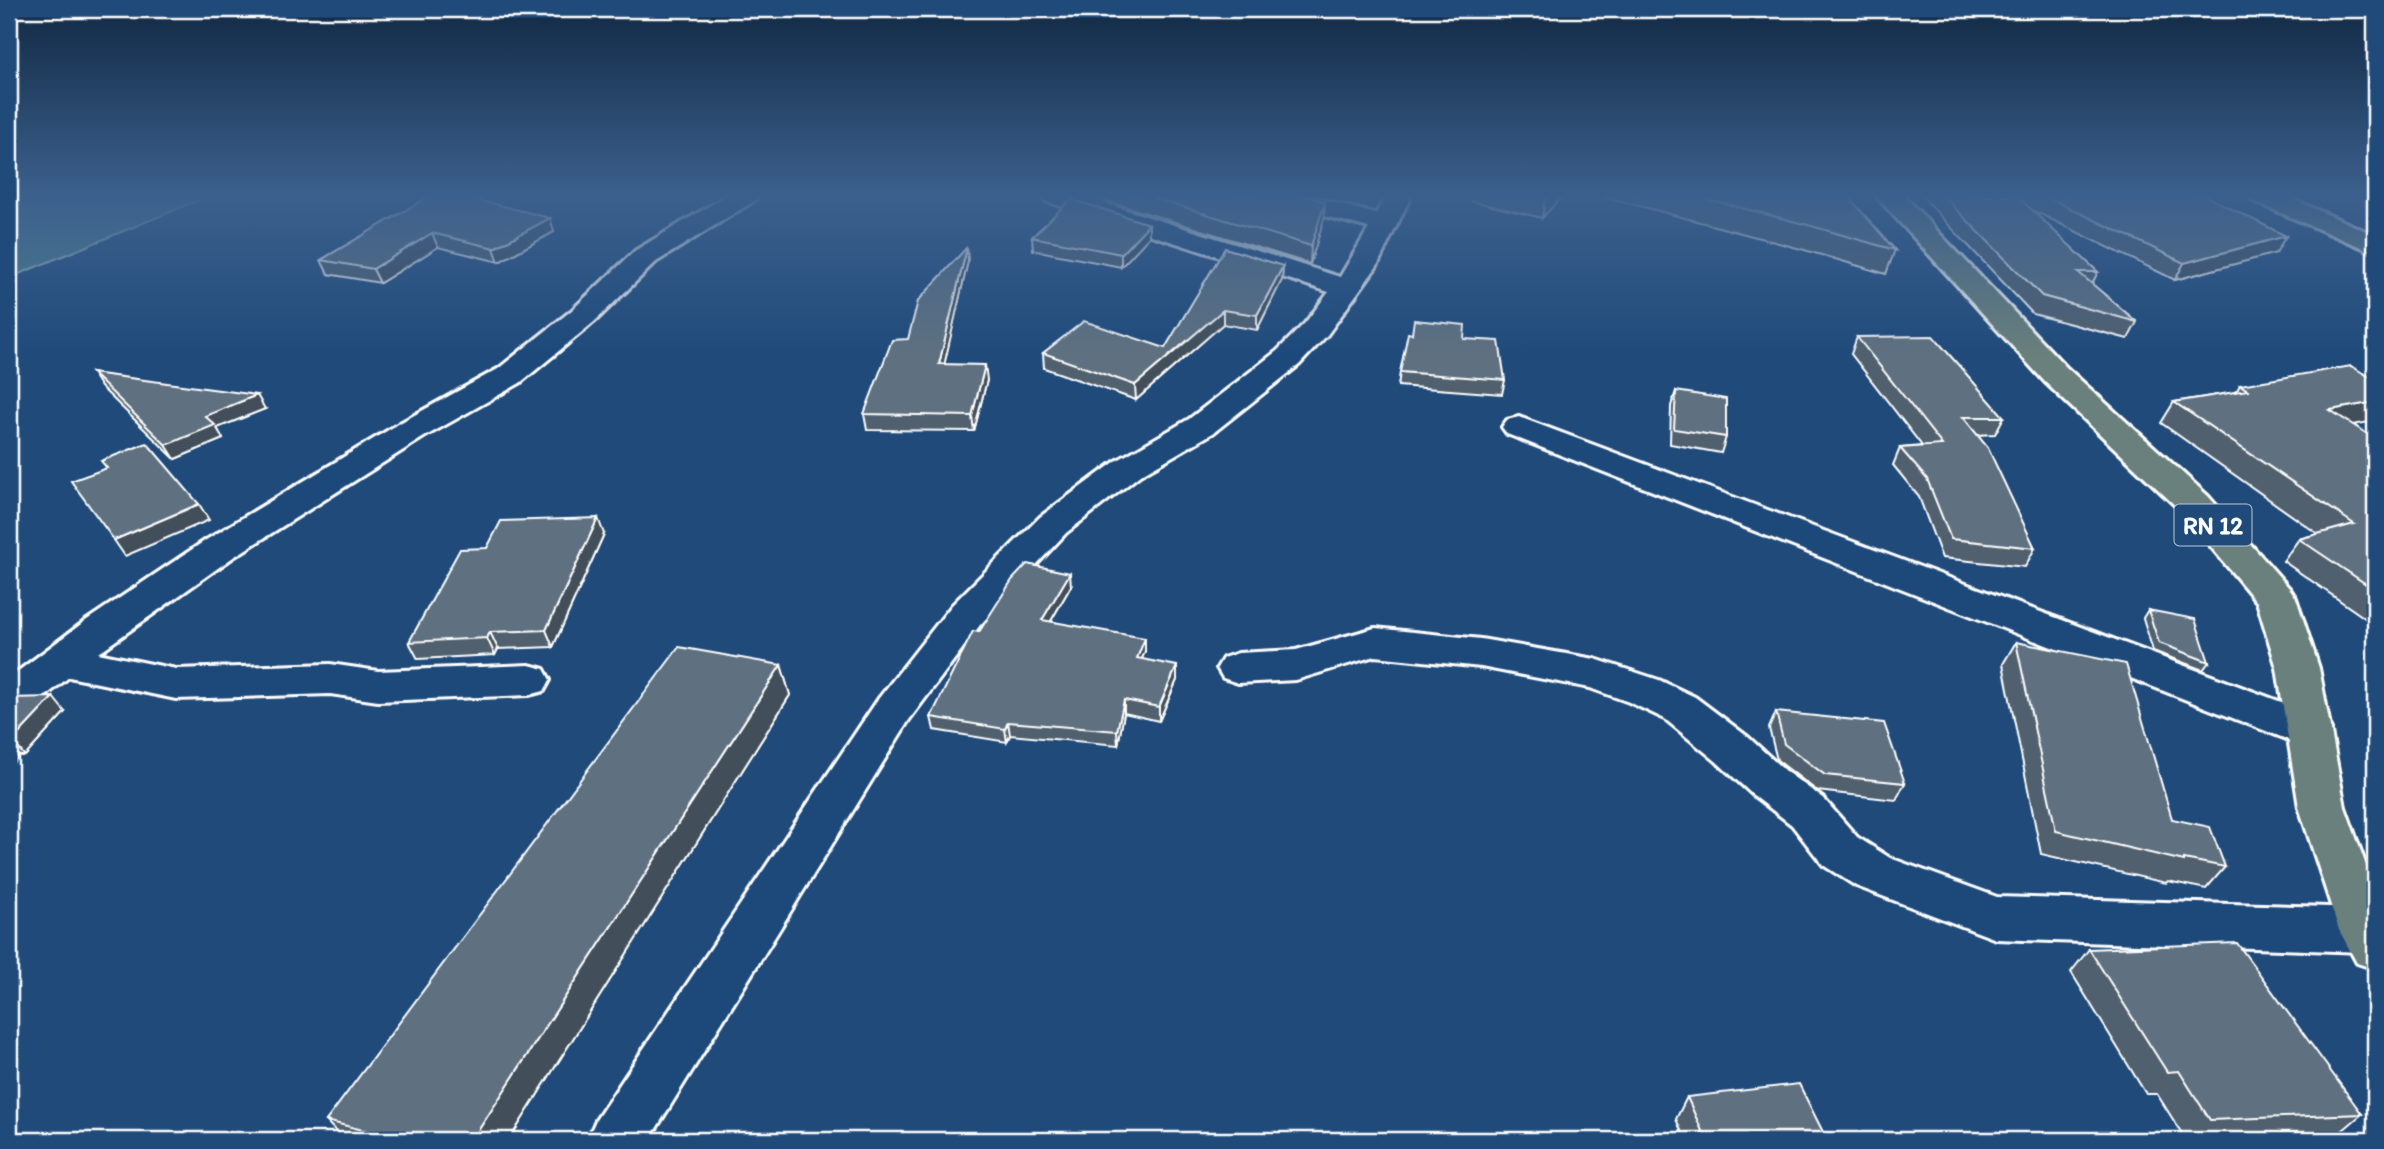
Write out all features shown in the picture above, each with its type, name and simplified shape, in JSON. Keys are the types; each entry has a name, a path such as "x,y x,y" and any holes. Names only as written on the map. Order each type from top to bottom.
{"main road":[{"name":"RN 12","path":"1938,250 2056,375 2195,504 2276,598 2298,668 2322,807 2370,938"}],"street":[{"path":"9,695 28,687 98,632 219,549 412,430 509,376 583,316 646,256 657,250"},
{"path":"1224,250 1347,288"},
{"path":"616,1140 894,709 966,615 1053,525 1128,468 1201,426 1288,358 1316,329 1363,266 1371,250"},
{"path":"1518,426 2309,730"},
{"path":"1238,668 1296,665 1375,642 1481,653 1595,674 1644,691 1680,708 1808,812 1840,851 1873,872 1996,918 2370,938"},
{"path":"63,661 176,684 330,680 390,686 529,680"}],"green space":[{"path":"9,250 78,250 9,278"}],"building":[{"path":"339,250 405,250 373,269 321,260"},
{"path":"966,250 939,364 985,365 972,416 864,414 892,340 908,339 918,301"},
{"path":"1098,250 1125,250 1121,254"},
{"path":"1224,250 1283,266 1257,315 1223,310 1135,385 1043,353 1084,321 1165,348"},
{"path":"1996,250 2074,250 2098,272 2078,272 2137,322 2042,296"},
{"path":"2156,250 2235,250 2184,263"},
{"path":"1414,320 1465,325 1464,339 1499,341 1505,380 1400,372 1408,333 1412,334"},
{"path":"1933,336 2004,417 1963,417 1988,448 2035,548 1951,539 1927,479 1900,448 1942,445 1857,337"},
{"path":"2351,366 2375,380 2375,402 2330,410 2375,439 2375,590 2299,539 2354,524 2174,402 2248,390 2240,385"},
{"path":"92,373 257,395 205,416 215,425 166,445"},
{"path":"1676,391 1726,399 1726,437 1674,429"},
{"path":"147,443 199,504 114,540 71,481 107,468 101,461"},
{"path":"598,518 546,630 490,632 487,638 409,642 460,549 487,548 501,521"},
{"path":"1027,564 1070,573 1042,620 1145,638 1137,658 1177,666 1159,707 1124,700 1117,731 1008,722 1005,729 931,717 973,631 979,632 1012,580"},
{"path":"2148,610 2195,619 2209,662 2159,643"},
{"path":"2016,642 2126,664 2172,819 2210,827 2225,867 2184,861 2056,831"},
{"path":"679,647 781,665 472,1140 404,1140 326,1121"},
{"path":"53,697 12,741 9,741 9,698"},
{"path":"1776,712 1884,723 1905,783 1825,775 1784,744"},
{"path":"2237,943 2362,1114 2210,1120 2179,1071 2167,1072 2089,949"},
{"path":"1799,1084 1827,1140 1706,1140 1687,1097"}]}
